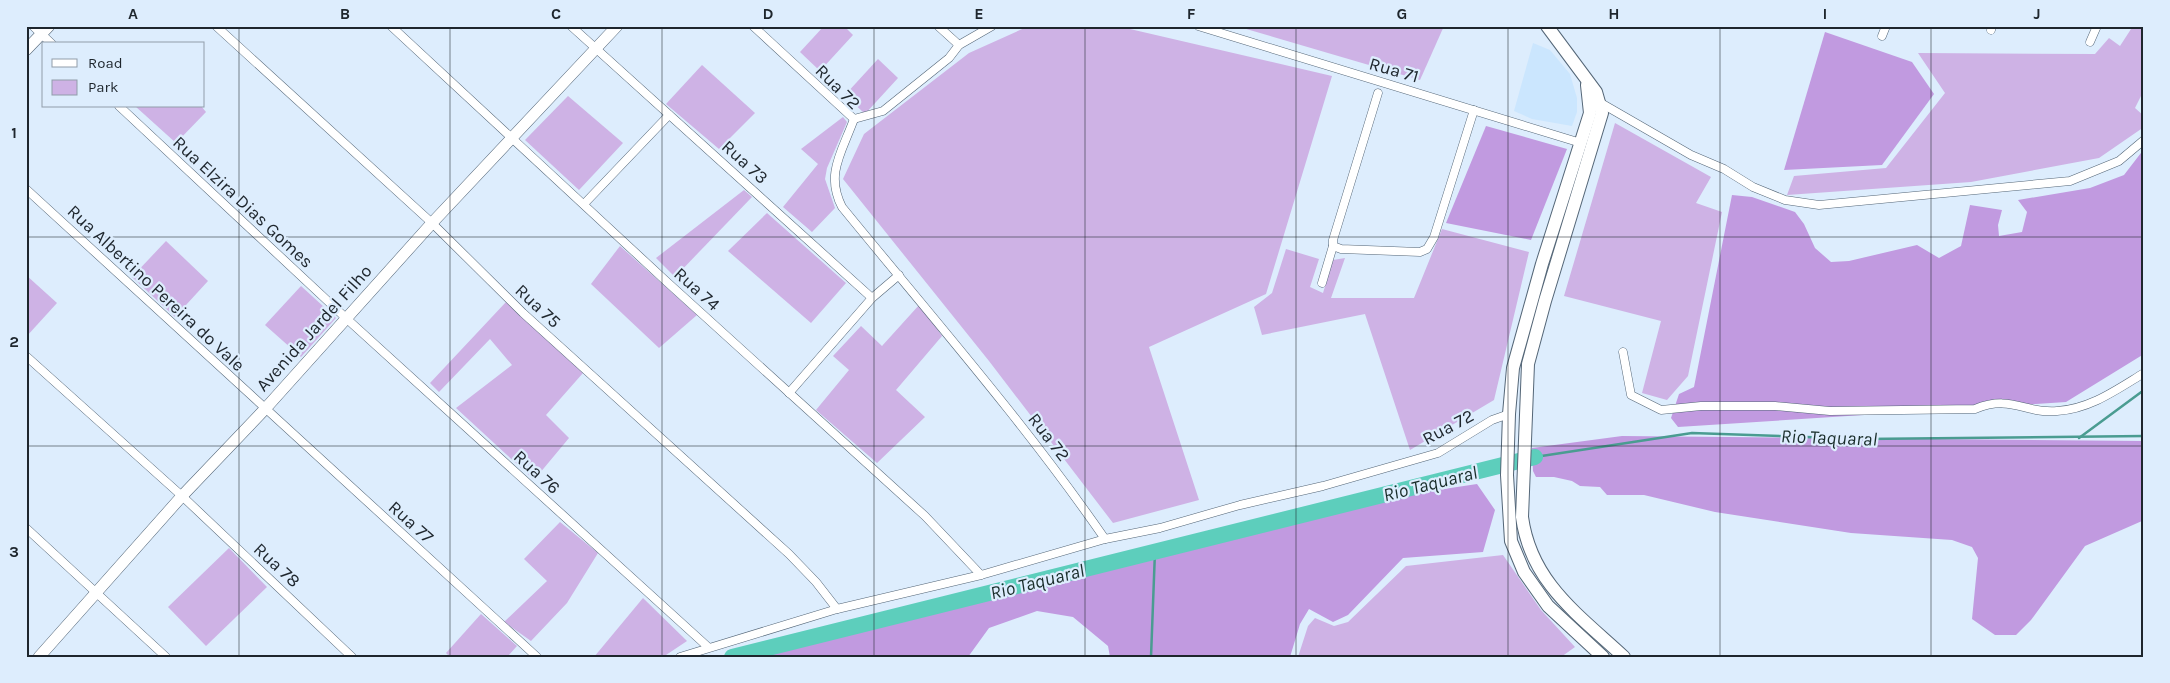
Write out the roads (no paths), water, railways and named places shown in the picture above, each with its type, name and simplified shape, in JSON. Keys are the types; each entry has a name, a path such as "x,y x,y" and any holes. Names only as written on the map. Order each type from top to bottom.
{"main road":[{"name":"Avenida Jardel Filho","path":"39,657 182,496 265,409 432,224 618,26"},
{"path":"1547,26 1596,92 1602,113 1533,343 1526,387 1523,472 1524,530 1538,568 1564,602 1624,657"},
{"path":"26,50 41,29"},
{"path":"1586,80 1590,108 1513,368 1508,414 1507,474 1511,541 1524,572 1548,606 1604,657"}],"street":[{"name":"Rua 75","path":"216,26 432,224 523,314 789,554 816,582 837,609"},
{"name":"Rua 74","path":"391,26 925,516 981,575"},
{"name":"Rua 73","path":"571,26 872,298"},
{"name":"Rua 72","path":"752,26 854,120 833,174 836,196 842,207 1034,442 1105,539 1160,528 1240,505 1323,486 1438,453 1492,420 1508,414"},
{"path":"938,26 959,45"},
{"path":"854,120 883,111 949,58 959,45 992,26"},
{"name":"Rua 71","path":"1198,26 1581,143"},
{"path":"1882,36 1886,26"},
{"path":"2090,42 2097,26"},
{"path":"41,29 51,42"},
{"path":"1322,282 1378,93"},
{"path":"1599,102 1691,155 1724,169 1753,187 1785,200 1819,204 2070,181 2119,162 2144,140"},
{"name":"Rua Elzira Dias Gomes","path":"121,108 346,319"},
{"path":"1334,246 1341,249 1420,252 1427,248 1434,236 1474,110"},
{"path":"584,204 670,115"},
{"name":"Rua Albertino Pereira do Vale","path":"26,189 265,409"},
{"path":"789,393 872,298 899,275"},
{"name":"Rua 76","path":"346,319 708,647"},
{"path":"1622,352 1631,395 1661,410 1701,406 1775,406 1830,411 1975,409 1992,402 2014,404 2040,411 2058,411 2089,405 2144,373"},
{"name":"Rua 78","path":"26,356 182,496 352,657"},
{"name":"Rua 77","path":"265,409 537,657"},
{"path":"26,528 166,657"},
{"path":"680,657 837,609 981,575 1105,539"}],"waterway":[{"path":"2079,438 2144,390"},
{"name":"Rio Taquaral","path":"1535,457 1692,433 1863,439 2144,436"},
{"name":"Rio Taquaral","path":"732,657 1535,457"},
{"path":"1151,657 1155,551"}]}
